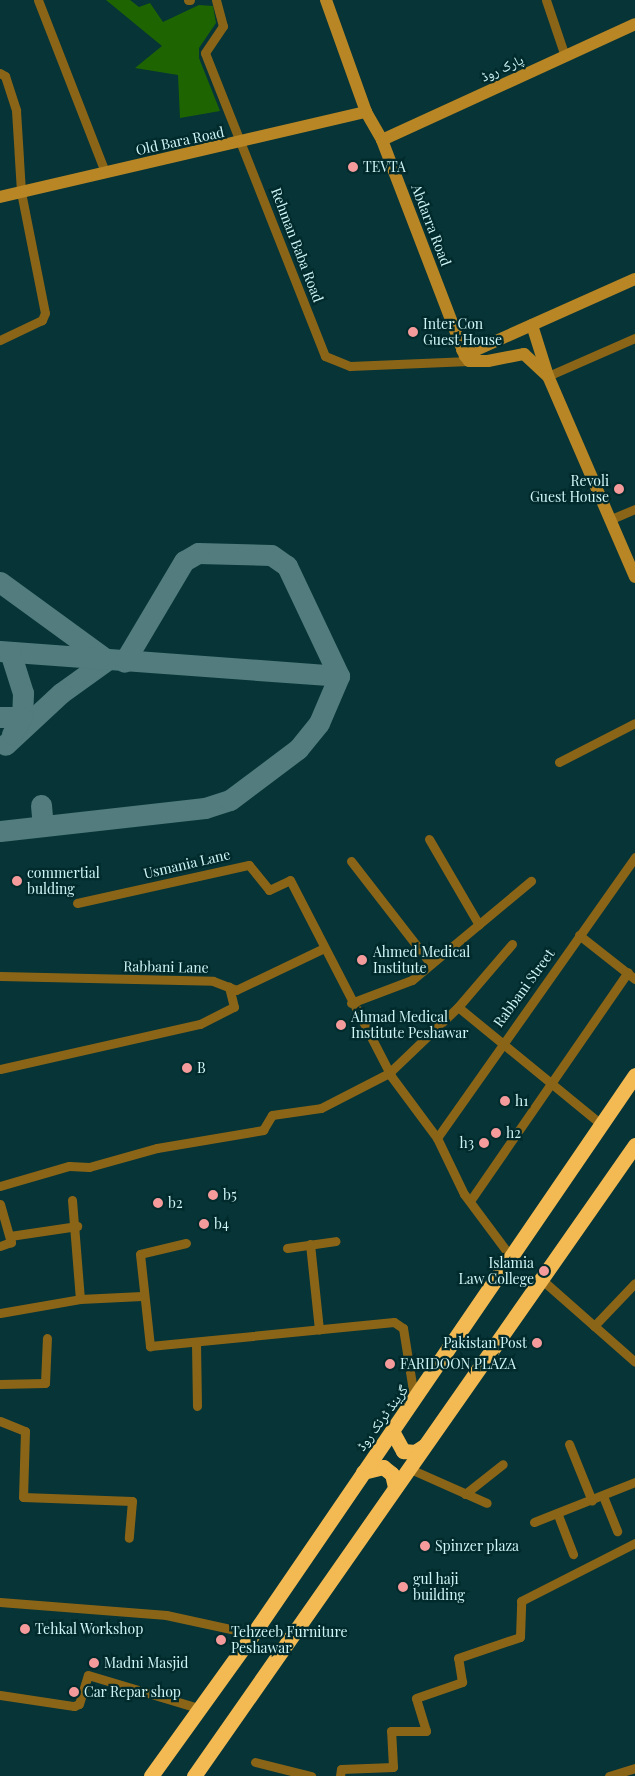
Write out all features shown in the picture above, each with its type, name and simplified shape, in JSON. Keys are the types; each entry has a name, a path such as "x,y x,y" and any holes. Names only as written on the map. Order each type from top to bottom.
{"highway":[{"name":"گرینڈ ٹرنک روڈ","path":"151,1776 201,1709 363,1472 415,1400 635,1076"},
{"path":"194,1776 635,1145"},
{"path":"392,1431 403,1451 415,1452 424,1446"},
{"path":"363,1472 383,1467 392,1474 395,1487"}],"street":[{"path":"38,0 105,172"},
{"name":"Rehman Baba Road","path":"216,0 223,26 205,53 325,356 350,366 466,356"},
{"name":"Abdarra Road","path":"326,0 366,112 382,140 466,356"},
{"path":"546,0 565,56"},
{"name":"پارک روڈ","path":"382,140 635,24"},
{"path":"0,73 6,76 16,110 21,192 45,313 42,320 0,340"},
{"name":"Old Bara Road","path":"0,197 105,172 242,143 366,112"},
{"path":"466,356 473,351 635,278"},
{"path":"532,325 548,376 635,577"},
{"path":"520,331 524,354 548,376"},
{"path":"524,354 536,338"},
{"path":"548,376 635,338"},
{"path":"466,356 524,354"},
{"path":"609,520 635,509"},
{"path":"559,762 635,723"},
{"path":"429,840 479,924"},
{"name":"Rabbani Street","path":"438,1138 501,1044 635,857"},
{"path":"351,861 431,964"},
{"name":"Usmania Lane","path":"77,903 249,865 269,890 290,880 322,949"},
{"path":"351,1003 400,986 431,964 531,881"},
{"path":"579,935 635,979"},
{"path":"0,1186 69,1166 90,1167 157,1148 262,1130 272,1115 321,1108 388,1073 458,1007 512,944"},
{"path":"322,949 388,1073 438,1138 470,1201 511,1257"},
{"name":"Rabbani Lane","path":"0,976 213,981 236,990 322,949"},
{"path":"470,1201 628,972"},
{"path":"0,1069 200,1024 234,1007 229,987"},
{"path":"458,1007 550,1085 601,1124"},
{"path":"72,1200 77,1226 80,1299"},
{"path":"0,1204 11,1242 0,1246"},
{"path":"10,1236 77,1226"},
{"path":"287,1248 336,1241"},
{"path":"186,1243 140,1253 142,1296 150,1346 400,1323 415,1400"},
{"path":"310,1244 319,1330"},
{"path":"542,1280 635,1362"},
{"path":"594,1326 635,1283"},
{"path":"0,1313 80,1299 142,1296"},
{"path":"0,1384 45,1383 47,1338"},
{"path":"196,1343 197,1406"},
{"path":"0,1421 25,1431 23,1498 132,1501 128,1538"},
{"path":"569,1444 592,1500"},
{"path":"465,1494 503,1464"},
{"path":"408,1468 487,1503"},
{"path":"534,1522 604,1496 635,1482"},
{"path":"604,1496 618,1531"},
{"path":"558,1514 573,1554"},
{"path":"340,1776 341,1769 393,1767 391,1731 426,1731 416,1698 462,1682 458,1658 520,1637 522,1601 635,1543"},
{"path":"0,1602 166,1615 253,1634"},
{"path":"0,1695 74,1706 79,1704 88,1675 201,1709"},
{"path":"255,1762 311,1776"},
{"path":"609,1776 635,1768"}],"green space":[{"path":"106,0 130,0 139,7 150,3 163,22 199,5 213,6 216,23 199,48 199,58 220,111 180,118 178,75 135,68 162,46"}],"taxiway":[{"path":"0,831 205,808 230,800 298,749 319,723 339,676 287,566 271,555 198,553 184,561 124,662"},
{"path":"0,582 107,660 61,693 5,745"},
{"path":"0,651 339,676"},
{"path":"10,652 23,693 22,717 12,734"},
{"path":"0,717 22,717"},
{"path":"41,805 43,826"}],"place":[{"name":"TEVTA","path":"353,167"},
{"name":"Inter Con Guest House","path":"413,332"},
{"name":"Revoli Guest House","path":"619,489"},
{"name":"commertial bulding","path":"17,881"},
{"name":"Ahmed Medical Institute","path":"362,960"},
{"name":"Ahmad Medical Institute Peshawar","path":"341,1025"},
{"name":"B","path":"187,1068"},
{"name":"h1","path":"505,1101"},
{"name":"h2","path":"496,1133"},
{"name":"h3","path":"484,1143"},
{"name":"b5","path":"213,1195"},
{"name":"b2","path":"158,1203"},
{"name":"b4","path":"204,1224"},
{"name":"Islamia Law College","path":"544,1271"},
{"name":"Pakistan Post","path":"537,1343"},
{"name":"FARIDOON PLAZA","path":"390,1364"},
{"name":"Spinzer plaza","path":"425,1546"},
{"name":"gul haji building","path":"403,1587"},
{"name":"Tehkal Workshop","path":"25,1629"},
{"name":"Tehzeeb Furniture Peshawar","path":"221,1640"},
{"name":"Madni Masjid","path":"94,1663"},
{"name":"Car Repar shop","path":"74,1692"}]}
